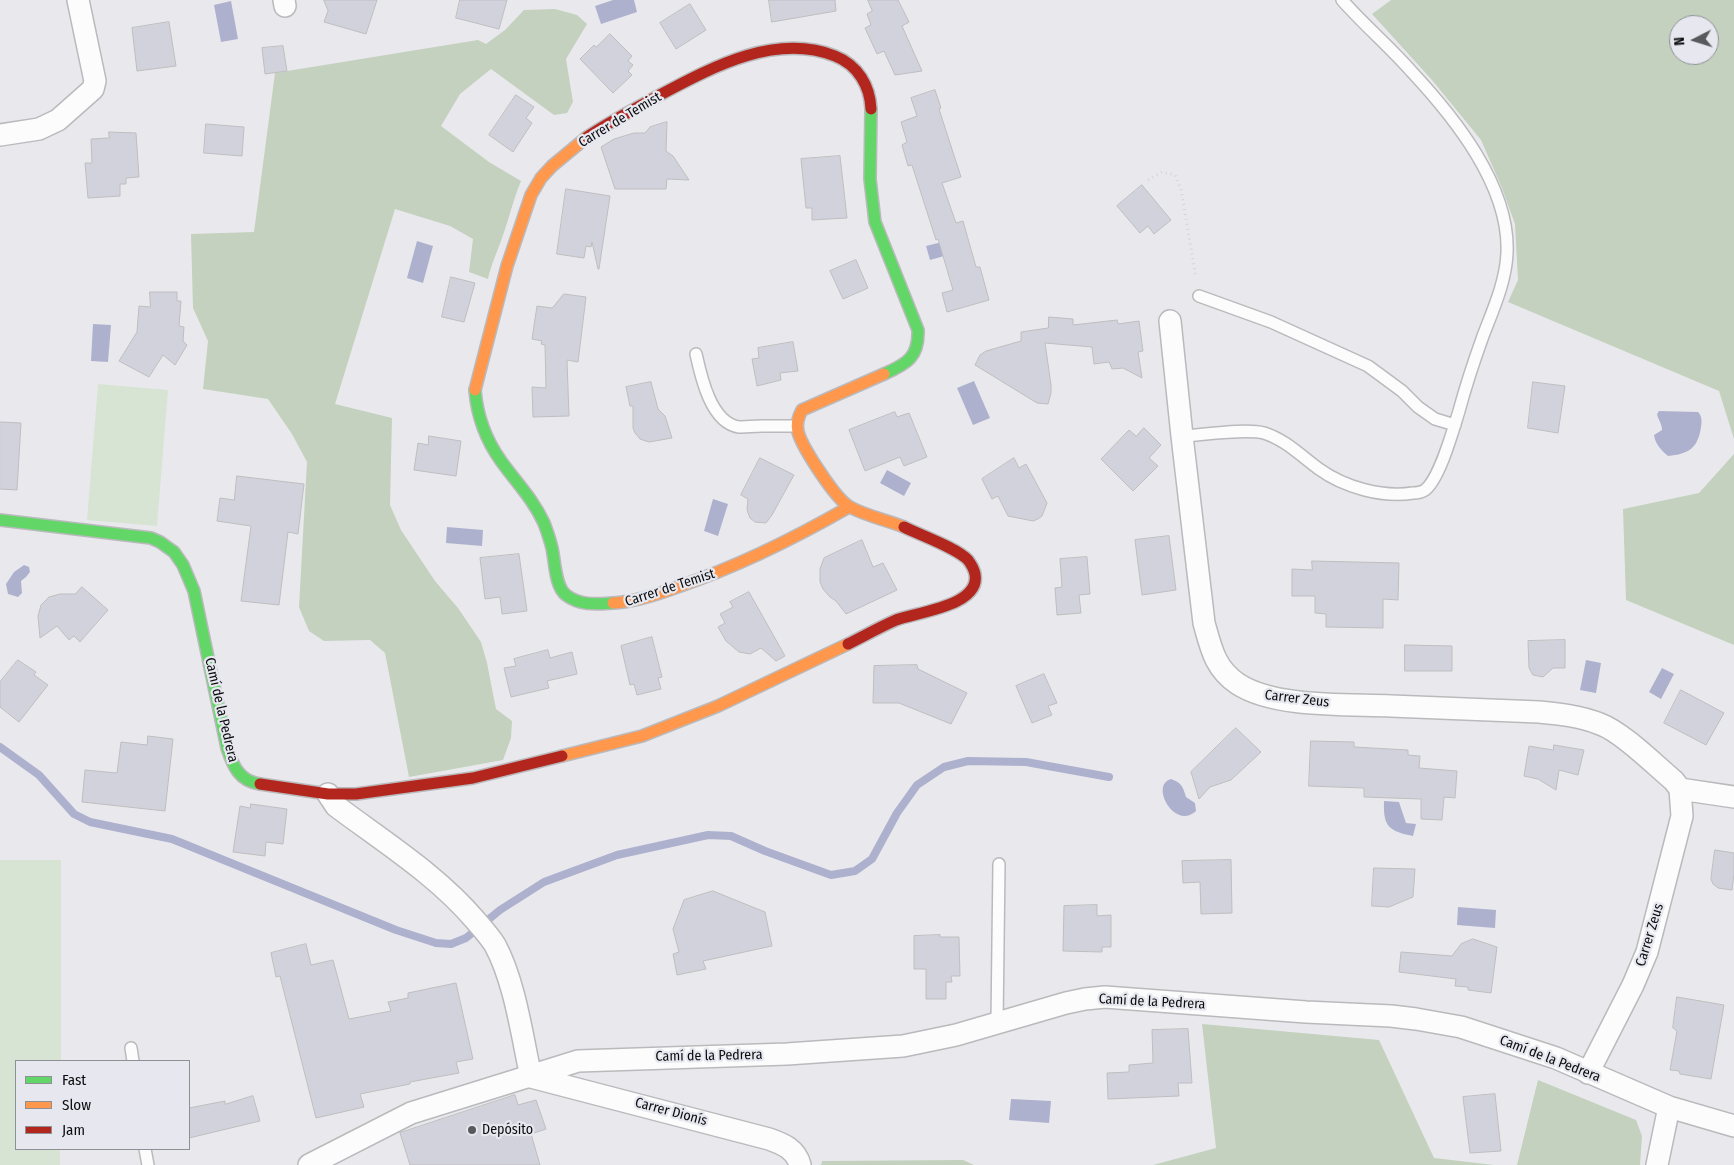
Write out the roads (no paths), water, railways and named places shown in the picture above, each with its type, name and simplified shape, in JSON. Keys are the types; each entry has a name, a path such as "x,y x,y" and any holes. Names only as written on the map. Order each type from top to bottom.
{"street":[{"path":"0,135 39,129 52,123 94,89 78,0"},
{"name":"Carrer de Temist","path":"797,426 798,417 802,410 900,367 908,362 919,344 918,330 875,222 871,206 870,107 869,95 864,81 853,66 839,57 811,49 796,48 778,49 740,58 681,84 602,127 551,167 534,190 515,241 475,387 475,400 486,432 500,460 520,482 535,505 546,528 560,585 565,594 579,604 593,606 617,604 700,580 739,564 832,518 849,507"},
{"name":"Carrer Zeus","path":"1170,321 1204,623 1217,663 1236,683 1250,691 1272,698 1314,703 1539,712 1571,715 1602,724 1674,781 1680,789 1682,816 1647,952 1633,985 1588,1073"},
{"path":"328,794 356,794 473,778 642,736 718,706 897,620 954,603 970,594 976,581 974,570 968,560 955,551 902,526 849,507 837,496 809,454 801,440 797,426"},
{"name":"Camí de la Pedrera","path":"0,520 151,538 171,548 186,568 194,591 227,748 233,766 240,775 252,783 328,794"},
{"path":"1680,789 1734,797"},
{"path":"328,794 336,806 446,889 466,909 494,944 502,960 512,994 531,1077"},
{"name":"Camí de la Pedrera","path":"309,1165 412,1113 578,1061 787,1054 903,1046 956,1034 1066,1003 1105,997 1306,1012 1391,1016 1461,1027 1556,1058 1669,1107 1734,1126"},
{"name":"Carrer Dionís","path":"531,1077 769,1139 787,1146 798,1158 800,1165"},
{"path":"1657,1165 1669,1107"}],"lane":[{"path":"1182,436 1262,433 1289,445 1318,468 1342,482 1371,490 1401,494 1424,491 1431,482 1455,424 1468,376 1503,279 1507,254 1506,234 1499,201 1477,157 1456,124 1410,70 1342,0"},
{"path":"1199,296 1271,322 1368,366 1402,390 1418,407 1435,419 1455,424"},
{"path":"696,354 704,386 712,405 728,423 738,426 797,426"},
{"path":"997,1022 999,864"},
{"path":"131,1048 133,1060"},
{"path":"145,1150 148,1165"}],"water":[{"path":"613,0 634,0 637,12 601,24 595,6"},
{"path":"231,1 238,39 221,42 214,5"},
{"path":"966,236 969,249 930,260 926,246"},
{"path":"417,241 433,246 423,283 407,278"},
{"path":"93,324 111,325 108,362 91,361"},
{"path":"974,381 990,418 973,425 957,388"},
{"path":"1659,411 1698,412 1701,419 1700,434 1691,449 1682,454 1668,456 1661,450 1654,435 1662,430 1657,414"},
{"path":"887,470 911,483 904,496 880,483"},
{"path":"713,499 728,504 718,536 704,531"},
{"path":"447,527 483,530 482,546 446,543"},
{"path":"24,565 29,567 30,572 21,581 22,593 18,597 8,594 6,584 14,572"},
{"path":"1586,660 1601,663 1596,693 1580,690"},
{"path":"1662,668 1674,674 1661,699 1649,692"},
{"path":"1171,779 1180,784 1186,797 1195,803 1196,811 1188,816 1180,815 1167,805 1163,789 1165,783"},
{"path":"1384,801 1399,802 1406,823 1416,824 1413,836 1393,830 1389,826 1385,817"},
{"path":"1458,907 1496,910 1495,928 1457,925"},
{"path":"1011,1099 1051,1101 1049,1123 1009,1120"}],"waterway":[{"path":"0,747 39,775 74,814 90,822 172,839 396,930 436,943 451,944 466,938 500,910 544,882 617,855 708,835 731,836 765,851 831,875 855,871 872,859 897,813 917,785 944,767 968,761 1026,762 1109,777"}],"place":[{"name":"Depósito","path":"472,1130"}]}
